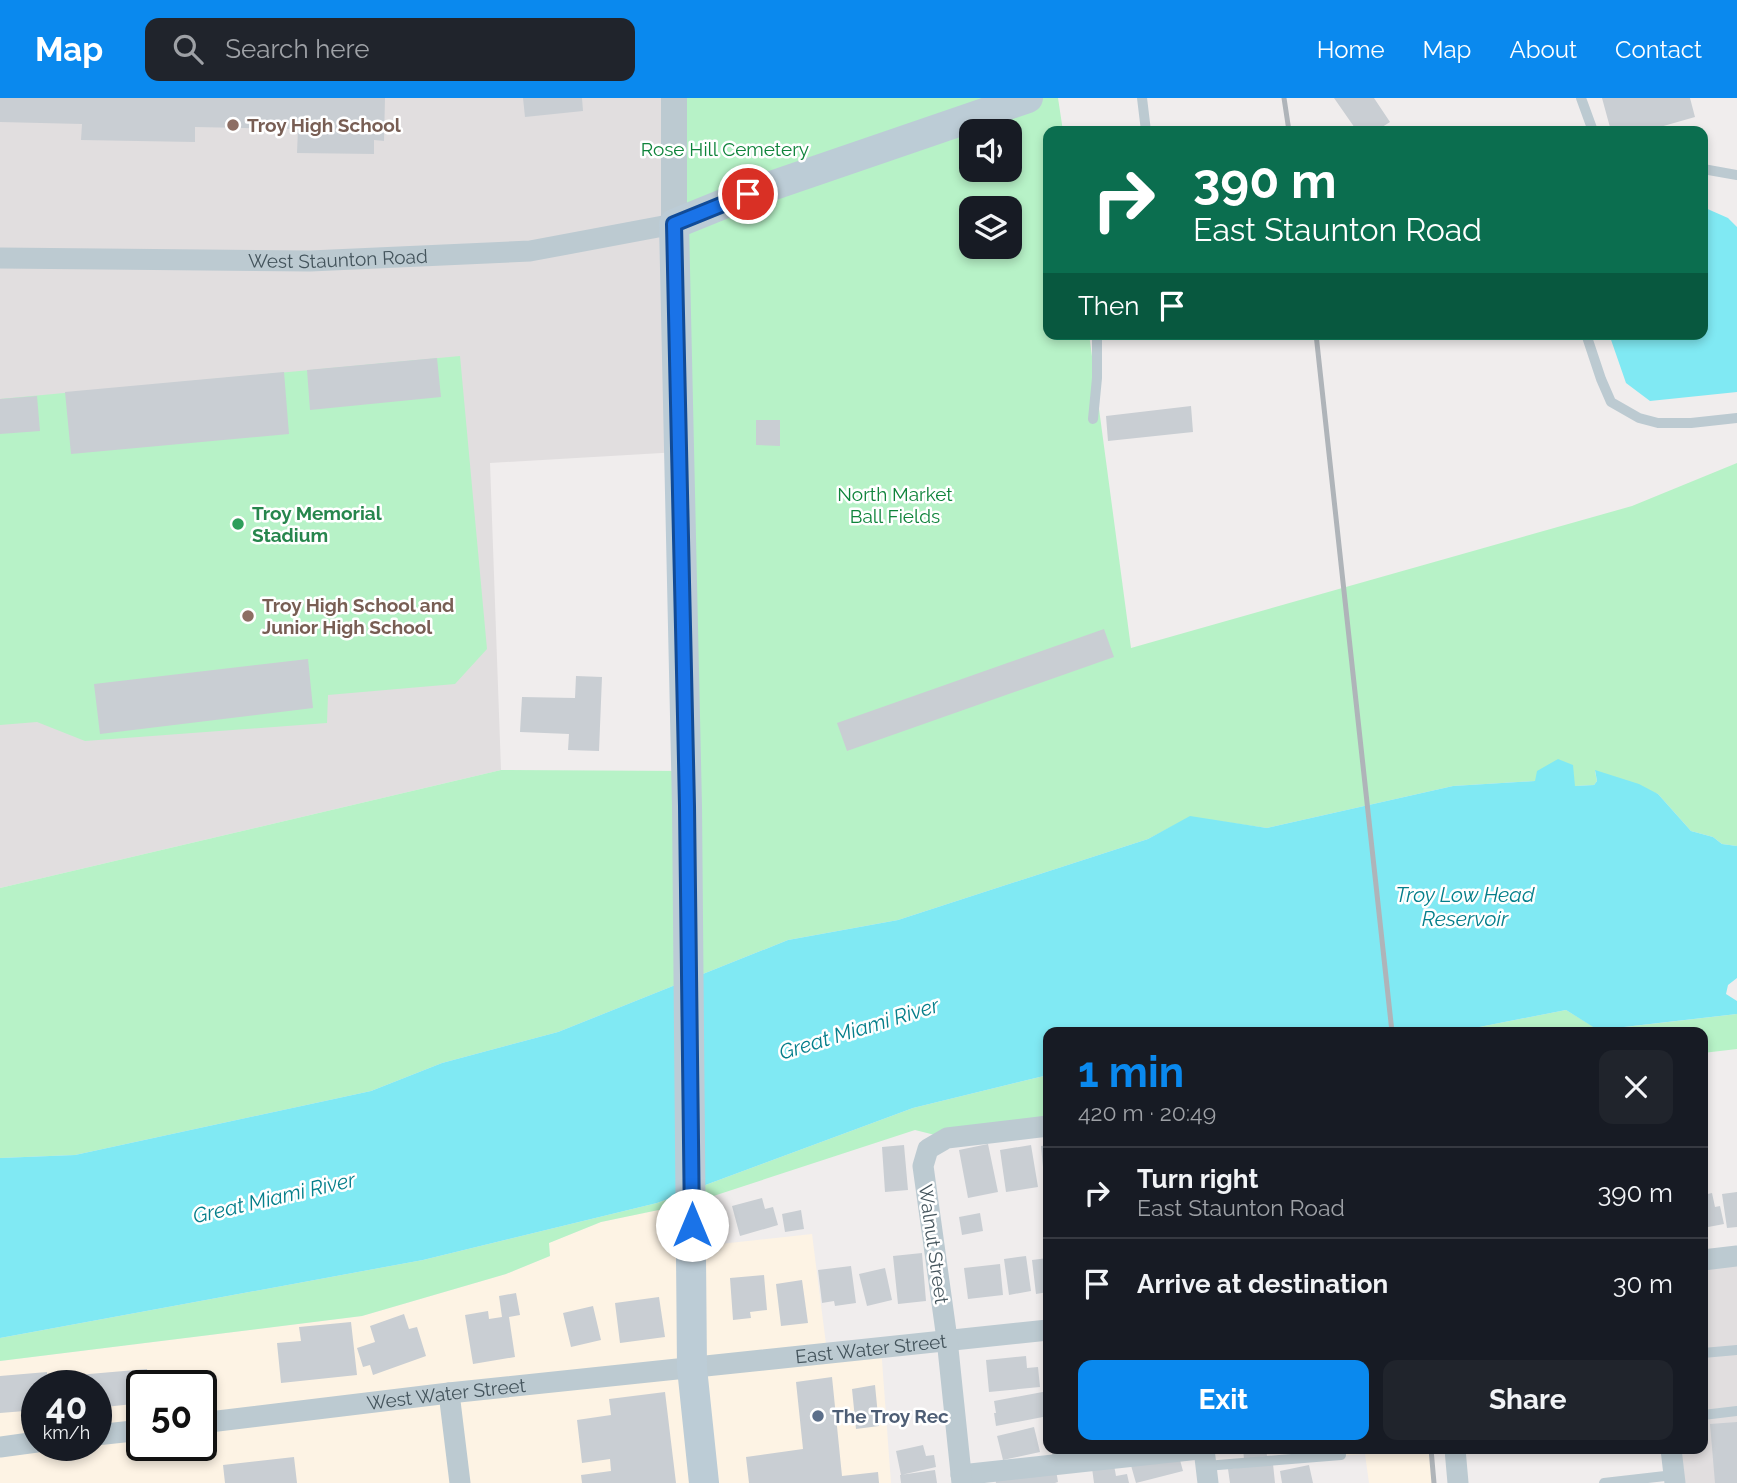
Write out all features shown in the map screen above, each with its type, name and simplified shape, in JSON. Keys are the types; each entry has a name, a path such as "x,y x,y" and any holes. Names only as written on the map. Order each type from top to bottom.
{"main road":[{"path":"704,1483 692,1368 687,806 674,224 748,194 1028,98"}],"street":[{"path":"674,98 674,224"},
{"name":"West Staunton Road","path":"0,258 310,261 517,252 674,224"},
{"name":"Walnut Street","path":"961,1479 947,1339 923,1166 928,1149 947,1139 1043,1127"},
{"path":"1708,1259 1737,1256"},
{"name":"East Water Street","path":"692,1368 1043,1330"},
{"name":"West Water Street","path":"217,1421 449,1393 692,1368"},
{"path":"449,1393 460,1483"},
{"path":"0,1447 21,1444"},
{"path":"1455,1454 1458,1483"},
{"path":"1672,1454 1675,1479"},
{"path":"961,1479 1204,1462"}],"lane":[{"path":"1142,98 1145,126"},
{"path":"1581,98 1591,126"},
{"path":"1708,170 1737,175"},
{"path":"1093,418 1097,340"},
{"path":"1588,340 1611,402 1639,418 1658,423 1737,418"},
{"path":"1708,1353 1737,1350"},
{"path":"1708,1414 1737,1411"},
{"path":"1204,1462 1341,1454"},
{"path":"1604,1483 1675,1479"}],"shaded area":[{"name":"Troy High School and Junior High School","path":"0,98 674,98 679,452 490,463 501,770 0,888"},
{"path":"692,1203 692,1247 812,1234 827,1352 881,1347 891,1483 0,1483 0,1361 362,1316 506,1274 550,1256 549,1243 601,1222"},
{"path":"1737,1256 1737,1483 1675,1483 1672,1454 1708,1454 1708,1259"},
{"path":"1306,1454 1365,1454 1306,1458"},
{"path":"1365,1454 1431,1454 1434,1483 1369,1483"}],"green space":[{"path":"674,98 1058,98 1062,126 1043,126 1043,340 1090,340 1131,648 1632,506 1737,463 1737,846 1722,844 1713,837 1691,831 1658,794 1595,771 1597,781 1594,785 1575,786 1536,781 1453,786 1267,828 1190,817 1148,839 898,920 788,940 558,1032 442,1063 371,1091 75,1155 0,1158 0,888 501,770 686,771"},
{"name":"Troy Memorial Stadium","path":"460,356 487,649 455,684 328,695 327,723 85,741 37,722 0,725 0,399"},
{"path":"1566,1010 1594,1027 1479,1027"},
{"path":"1737,1014 1737,1049 1708,1052 1708,1027 1625,1027"},
{"path":"1043,1076 1043,1127 947,1138 915,1130 692,1203 601,1222 549,1243 550,1256 506,1274 362,1316 0,1361 0,1338 423,1260 657,1203 913,1108"}],"water":[{"path":"1708,209 1728,218 1737,227 1737,392 1650,401 1626,383 1611,340 1708,340"},
{"name":"Troy Low Head Reservoir","path":"1558,759 1573,765 1575,786 1594,785 1597,781 1595,770 1639,784 1658,794 1691,831 1713,837 1722,844 1737,846 1737,978 1728,985 1726,994 1737,1001 1737,1014 1624,1027 1593,1027 1566,1010 1479,1027 1043,1027 1043,1076 913,1108 657,1203 423,1260 0,1338 0,1158 75,1155 371,1091 442,1063 558,1032 788,940 898,920 1148,839 1190,816 1267,828 1453,786 1535,781 1537,771"}],"building":[{"name":"Troy High School","path":"0,98 385,98 384,141 374,140 374,154 297,153 298,129 195,127 195,142 81,140 82,124 0,122"},
{"path":"523,98 582,98 583,111 525,117"},
{"path":"1334,98 1374,98 1390,122 1384,126 1354,126"},
{"path":"1602,98 1690,98 1695,117 1664,126 1610,126"},
{"path":"437,358 441,397 310,410 307,370"},
{"path":"284,372 289,434 71,454 65,392"},
{"path":"37,396 40,431 0,434 0,399"},
{"path":"1191,406 1193,432 1108,441 1106,416"},
{"path":"756,420 780,420 780,446 756,445"},
{"path":"1104,629 1114,657 847,751 837,723"},
{"path":"308,659 313,708 100,734 94,684"},
{"path":"576,676 602,677 599,751 568,750 569,734 520,732 522,697 575,698"},
{"path":"988,1144 998,1192 968,1198 959,1150"},
{"path":"904,1145 908,1190 885,1192 882,1147"},
{"path":"1031,1145 1038,1187 1006,1192 1000,1150"},
{"path":"1737,1192 1737,1227 1727,1228 1722,1194"},
{"path":"1712,1193 1715,1207 1720,1206 1724,1224 1708,1227 1708,1194"},
{"path":"762,1198 765,1209 773,1207 778,1225 740,1236 732,1206"},
{"path":"801,1210 804,1229 785,1232 782,1214"},
{"path":"980,1213 983,1231 962,1235 959,1217"},
{"path":"922,1253 926,1301 898,1304 893,1256"},
{"path":"1026,1256 1031,1291 1009,1295 1004,1259"},
{"path":"1043,1259 1043,1293 1036,1294 1032,1260"},
{"path":"1000,1264 1003,1295 968,1299 964,1268"},
{"path":"851,1266 856,1303 835,1306 834,1301 822,1303 818,1270"},
{"path":"885,1268 892,1300 867,1306 859,1274"},
{"path":"764,1275 767,1310 750,1312 751,1318 733,1320 730,1278"},
{"path":"802,1280 808,1323 781,1326 776,1284"},
{"path":"516,1293 520,1315 509,1317 515,1357 473,1364 465,1315 488,1311 489,1319 502,1317 499,1296"},
{"path":"659,1297 665,1337 620,1343 615,1303"},
{"path":"593,1306 601,1340 571,1347 563,1313"},
{"path":"404,1314 409,1329 417,1327 426,1356 373,1375 370,1365 363,1367 357,1348 375,1342 370,1326"},
{"path":"351,1322 357,1375 281,1383 277,1343 301,1341 299,1327"},
{"path":"1026,1356 1027,1368 1038,1367 1040,1387 989,1392 986,1360"},
{"path":"126,1371 126,1405 112,1406 112,1372"},
{"path":"21,1374 21,1411 0,1413 0,1376"},
{"name":"The Troy Rec","path":"832,1377 842,1476 878,1472 879,1483 749,1483 746,1457 803,1449 796,1382"},
{"path":"875,1385 879,1426 856,1429 852,1389"},
{"path":"665,1392 676,1483 582,1483 581,1475 611,1471 610,1459 582,1463 577,1420 611,1415 609,1399"},
{"path":"1043,1392 1043,1417 996,1426 994,1401"},
{"path":"1737,1422 1737,1483 1715,1483 1710,1424"},
{"path":"1034,1427 1040,1452 1003,1460 997,1436"},
{"path":"923,1445 926,1456 934,1455 936,1467 901,1475 896,1451"},
{"path":"1052,1454 1078,1454 1078,1455 1054,1461"},
{"path":"1159,1454 1178,1454 1183,1471 1136,1483 1130,1462"},
{"path":"1244,1454 1267,1454 1267,1456 1244,1459"},
{"path":"294,1457 297,1483 225,1483 223,1465"},
{"path":"1055,1464 1058,1482 1055,1483 996,1483 994,1473"},
{"path":"1273,1464 1275,1483 1230,1483 1228,1469"},
{"path":"1114,1465 1116,1476 1127,1474 1129,1483 1094,1483 1092,1468"},
{"path":"1309,1465 1313,1483 1282,1483 1280,1471"},
{"path":"935,1470 937,1483 901,1483 900,1475"}],"railway":[{"path":"1284,98 1288,126"},
{"path":"1317,340 1391,1027"},
{"path":"1431,1454 1434,1483"}],"place":[{"name":"Troy High School","path":"233,125"},
{"name":"Troy Memorial Stadium","path":"238,524"},
{"name":"Troy High School and Junior High School","path":"248,616"},
{"name":"The Troy Rec","path":"818,1416"}],"route":[{"path":"692,1225 687,806 674,224 748,194"}],"park label":[{"name":"Rose Hill Cemetery","path":"725,149"},
{"name":"North Market Ball Fields","path":"895,505"}],"water label":[{"name":"Great Miami River","path":"859,1029"},
{"name":"Great Miami River","path":"274,1198"}]}
